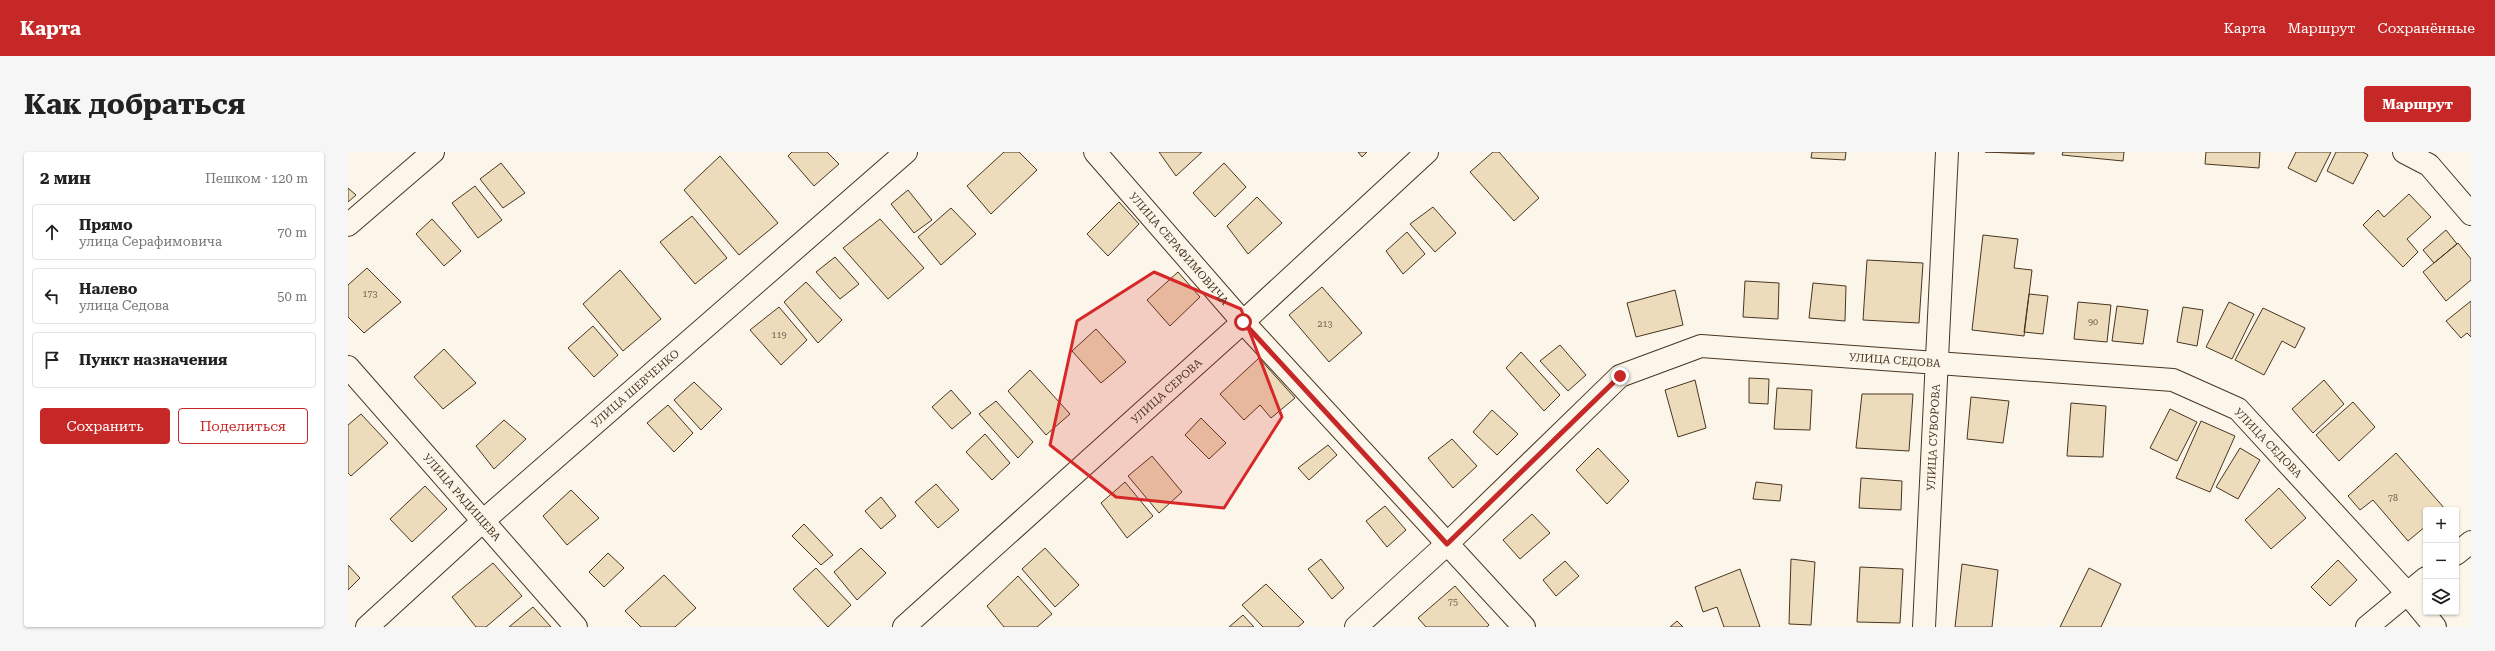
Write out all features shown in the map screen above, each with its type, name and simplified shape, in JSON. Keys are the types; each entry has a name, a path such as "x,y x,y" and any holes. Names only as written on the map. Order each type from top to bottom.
{"street":[{"path":"348,225 433,152"},
{"name":"УЛИЦА ШЕВЧЕНКО","path":"367,627 483,521 906,152"},
{"name":"УЛИЦА СЕРАФИМОВИЧА","path":"1095,152 1243,322 1524,627"},
{"name":"УЛИЦА СЕРОВА","path":"904,627 1243,322 1426,152"},
{"name":"УЛИЦА СУВОРОВА","path":"1924,627 1947,152"},
{"path":"2404,152 2429,165 2471,214"},
{"name":"УЛИЦА СЕДОВА","path":"1356,627 1447,544 1620,376 1701,346 1936,361 2172,380 2238,409 2407,593 2435,627"},
{"name":"УЛИЦА РАДИЩЕВА","path":"348,367 576,627"},
{"path":"2459,552 2471,542"},
{"path":"2367,627 2425,579"}],"highlighted area":[{"path":"1154,272 1241,309 1282,417 1224,508 1116,497 1050,445 1077,321"}],"building":[{"path":"792,152 827,152 839,164 814,186 788,156"},
{"path":"1004,152 1019,152 1037,170 991,214 967,186"},
{"path":"1159,152 1202,152 1176,176"},
{"path":"1358,152 1367,152 1362,157"},
{"path":"1493,152 1499,152 1539,198 1514,221 1470,172"},
{"path":"1812,152 1846,152 1845,160 1811,158"},
{"path":"1985,152 2034,152 2034,154"},
{"path":"2063,152 2124,152 2123,161 2062,155"},
{"path":"2206,152 2260,152 2259,168 2205,164"},
{"path":"2296,152 2331,152 2316,182 2288,168"},
{"path":"2336,152 2363,152 2368,155 2353,184 2327,171"},
{"path":"720,156 778,223 739,255 684,190"},
{"path":"501,163 525,193 503,208 480,179"},
{"path":"1224,163 1246,187 1215,217 1193,193"},
{"path":"475,186 502,220 478,238 452,203"},
{"path":"348,188 356,195 348,202"},
{"path":"908,190 932,220 914,233 891,204"},
{"path":"2409,194 2431,217 2407,239 2418,252 2403,267 2363,225 2378,210 2384,217"},
{"path":"1257,197 1282,223 1248,254 1227,226"},
{"path":"1119,202 1139,224 1108,256 1087,234"},
{"path":"1433,207 1456,233 1435,252 1410,224"},
{"path":"951,208 976,234 941,265 918,237"},
{"path":"692,216 727,258 695,284 660,242"},
{"path":"432,219 461,251 444,266 416,234"},
{"path":"880,219 924,268 888,299 843,248"},
{"path":"2446,230 2457,244 2434,263 2423,250"},
{"path":"1407,232 1425,254 1403,274 1386,251"},
{"path":"1983,235 2018,239 2014,268 2032,270 2024,336 1972,330"},
{"path":"2458,243 2471,259 2471,280 2446,301 2423,272"},
{"path":"835,257 859,284 840,299 816,272"},
{"path":"1867,260 1923,263 1919,323 1863,320"},
{"path":"367,268 401,302 364,333 348,317 348,285"},
{"path":"620,270 661,319 623,351 583,304"},
{"path":"1178,272 1200,297 1170,326 1147,300"},
{"path":"1745,281 1779,283 1778,319 1743,317"},
{"path":"806,282 842,320 818,343 784,302"},
{"path":"1813,283 1846,286 1845,321 1809,318"},
{"path":"1322,287 1362,333 1329,362 1289,315"},
{"path":"1675,290 1683,325 1636,337 1627,303"},
{"path":"2029,294 2048,296 2043,334 2024,332"},
{"path":"2471,301 2471,337 2467,333 2461,338 2446,321"},
{"path":"2078,302 2111,305 2107,342 2074,339"},
{"path":"2229,302 2254,314 2232,359 2206,347"},
{"path":"2117,306 2148,310 2143,344 2112,341"},
{"path":"779,307 807,340 781,365 750,330"},
{"path":"2183,307 2203,310 2197,346 2177,342"},
{"path":"2263,308 2305,328 2295,348 2282,341 2264,375 2235,360"},
{"path":"593,326 618,355 594,377 568,348"},
{"path":"1096,329 1126,362 1101,383 1072,351"},
{"path":"1560,345 1586,375 1568,391 1540,361"},
{"path":"444,349 476,383 443,409 414,377"},
{"path":"1521,352 1560,395 1544,411 1506,368"},
{"path":"1259,358 1295,398 1271,418 1260,405 1244,420 1220,394"},
{"path":"1030,370 1070,414 1046,435 1008,391"},
{"path":"1749,378 1769,379 1768,404 1749,403"},
{"path":"1695,380 1706,428 1678,437 1665,390"},
{"path":"2324,380 2344,404 2313,433 2292,409"},
{"path":"694,382 722,409 701,430 674,400"},
{"path":"1777,388 1812,390 1810,430 1774,429"},
{"path":"951,390 971,413 952,429 932,407"},
{"path":"1862,394 1913,394 1909,451 1856,448"},
{"path":"1971,397 2009,401 2003,443 1967,439"},
{"path":"996,401 1033,442 1018,458 979,414"},
{"path":"2353,402 2375,427 2339,461 2316,435"},
{"path":"2071,403 2106,406 2103,457 2067,456"},
{"path":"668,405 693,433 674,452 647,423"},
{"path":"2170,409 2197,422 2177,461 2150,448"},
{"path":"1492,410 1518,434 1497,455 1473,432"},
{"path":"361,414 388,443 351,476 348,473 348,425"},
{"path":"1201,418 1226,443 1209,459 1185,435"},
{"path":"504,420 526,439 494,469 476,446"},
{"path":"2201,421 2235,436 2210,492 2176,478"},
{"path":"985,434 1010,463 992,480 966,452"},
{"path":"1452,439 1477,466 1453,488 1428,458"},
{"path":"1328,445 1337,455 1309,480 1298,468"},
{"path":"1598,448 1629,481 1607,504 1576,470"},
{"path":"2240,448 2260,460 2238,499 2216,487"},
{"path":"2396,453 2443,507 2423,507 2423,528 2408,541 2373,500 2360,510 2348,496"},
{"path":"1152,456 1182,492 1159,513 1128,476"},
{"path":"1861,478 1902,481 1901,510 1859,508"},
{"path":"1125,482 1153,516 1127,538 1101,503"},
{"path":"1756,482 1782,485 1780,501 1753,499"},
{"path":"936,484 959,510 938,528 915,502"},
{"path":"425,486 447,509 412,542 390,519"},
{"path":"2279,488 2306,518 2271,549 2245,520"},
{"path":"571,490 599,518 567,545 543,516"},
{"path":"881,497 896,516 881,529 865,511"},
{"path":"1385,506 1406,530 1387,547 1366,521"},
{"path":"1532,514 1550,533 1520,559 1503,540"},
{"path":"804,524 833,555 821,565 792,536"},
{"path":"861,548 886,573 857,600 834,572"},
{"path":"1045,548 1079,585 1055,607 1022,569"},
{"path":"608,553 624,568 604,587 589,572"},
{"path":"1321,559 1344,588 1332,599 1308,569"},
{"path":"1791,559 1815,562 1811,625 1789,624"},
{"path":"2338,560 2357,580 2330,606 2311,587"},
{"path":"1565,561 1579,576 1556,596 1543,580"},
{"path":"493,563 522,596 486,627 476,627 452,597"},
{"path":"1962,564 1998,570 1992,627 1955,627"},
{"path":"348,565 360,578 348,590"},
{"path":"1860,567 1903,569 1900,623 1857,622"},
{"path":"816,568 851,605 828,627 793,589"},
{"path":"2089,568 2121,584 2101,627 2060,627"},
{"path":"1740,569 1760,627 1724,627 1717,607 1703,612 1695,587"},
{"path":"664,575 696,608 675,627 641,627 625,611"},
{"path":"1018,576 1052,614 1037,627 1004,627 987,606"},
{"path":"1266,584 1304,622 1298,627 1263,627 1242,605"},
{"path":"1455,586 1489,625 1487,627 1426,627 1418,618"},
{"path":"533,607 551,627 509,627"},
{"path":"1243,615 1254,627 1229,627"},
{"path":"1677,621 1683,627 1670,627"}],"route":[{"path":"1243,322 1447,544 1620,376"}]}
